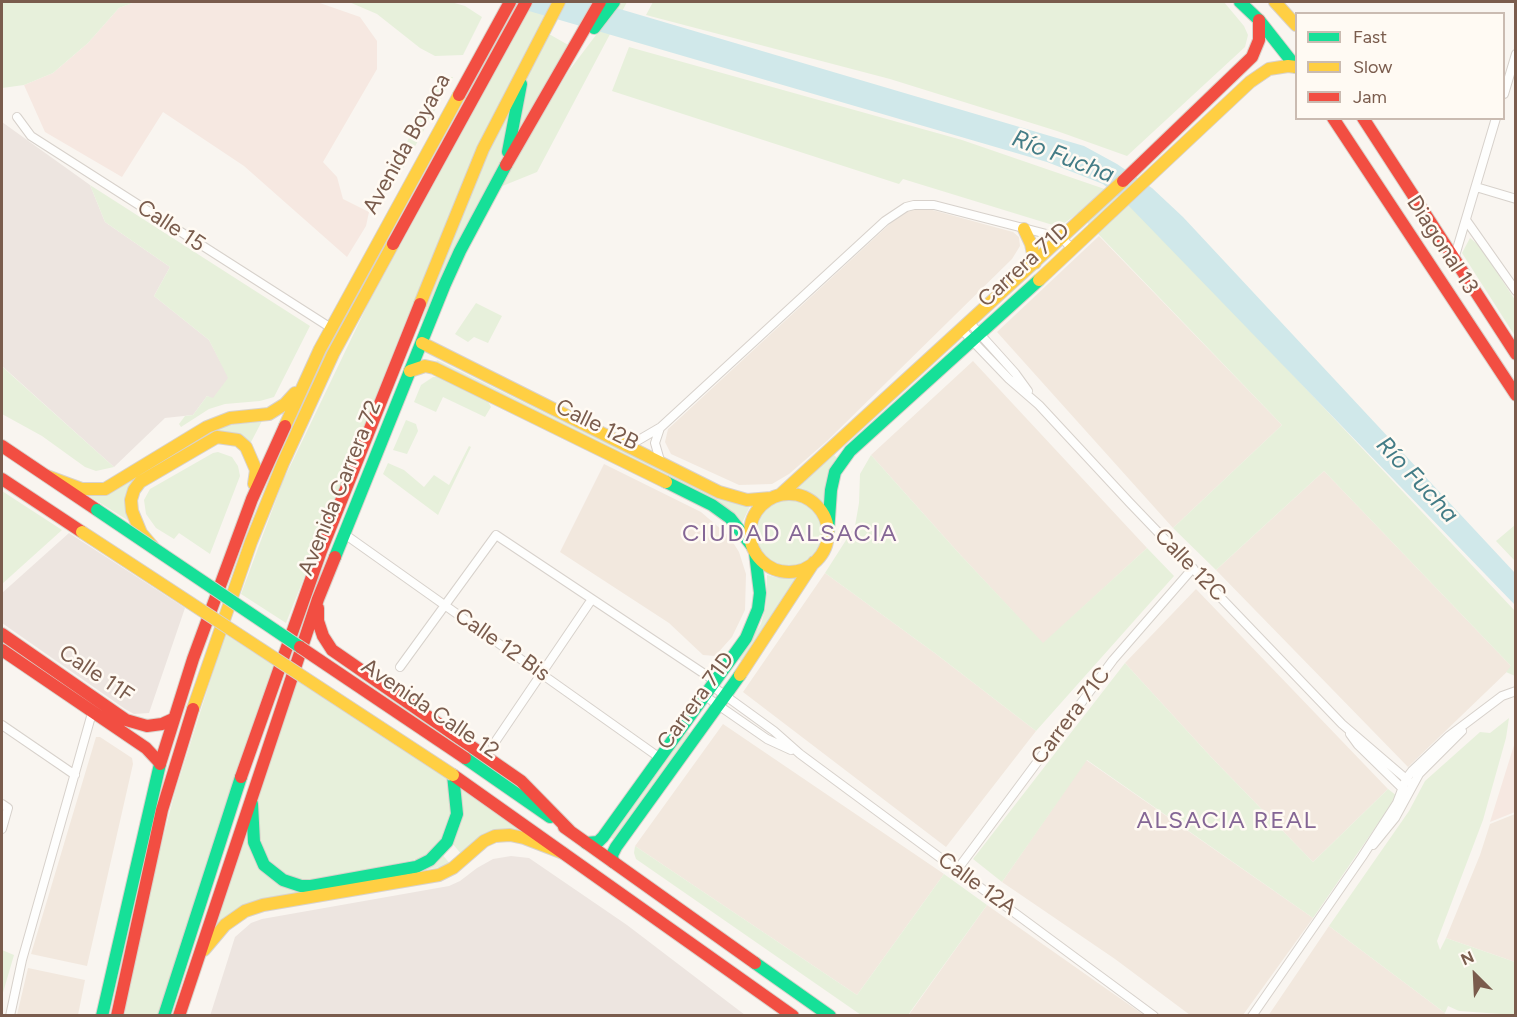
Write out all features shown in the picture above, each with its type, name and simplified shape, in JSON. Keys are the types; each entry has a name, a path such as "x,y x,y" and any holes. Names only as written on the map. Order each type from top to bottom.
{"main road":[{"name":"Avenida Boyaca","path":"353,287 510,2"},
{"path":"117,1016 162,810 202,680 236,581 283,463 324,372 526,2"},
{"name":"Avenida Carrera 72","path":"164,1016 245,767 321,551 479,158 494,124 559,2"},
{"name":"Avenida Carrera 72","path":"179,1016 318,599 410,371 460,251 506,164 560,71 577,48 600,2"},
{"path":"577,48 614,2"},
{"path":"1240,2 1259,20 1295,66"},
{"path":"1275,2 1295,24"},
{"name":"Carrera 71D","path":"775,496 966,327 1096,207 1252,57 1259,40 1259,20"},
{"name":"Carrera 71D","path":"828,533 831,490 836,472 850,451 1107,218 1260,74 1277,66 1295,67"},
{"path":"506,164 524,69"},
{"path":"461,91 461,119"},
{"name":"Diagonal 13","path":"1334,120 1515,395"},
{"name":"Diagonal 13","path":"1364,120 1515,354"},
{"path":"1024,229 1031,244 1035,263"},
{"path":"47,476 82,489 105,489 220,421 276,411 291,398 353,287 383,262"},
{"name":"Calle 12B","path":"422,343 719,492 747,500 775,496"},
{"name":"Calle 12B","path":"410,371 425,366 434,368 712,505 730,518 754,550"},
{"path":"102,1016 160,763 173,719 252,499 310,367"},
{"path":"293,406 324,372"},
{"path":"153,547 135,522 131,500 134,490 140,482 206,442 217,437 227,437 238,440 246,447 256,470 252,499"},
{"name":"Avenida Calle 12","path":"2,446 465,758 830,1016"},
{"name":"Avenida Calle 12","path":"2,479 453,775 792,1016"},
{"path":"801,495 813,502 825,519 828,533 823,552 814,562 794,571 779,570 765,564 754,550 750,537 752,519 757,510 775,496 801,495"},
{"path":"236,581 238,536"},
{"name":"Carrera 71D","path":"586,843 598,842 603,837 746,638 758,609 759,578 754,550"},
{"name":"Carrera 71D","path":"613,862 612,855 616,847 762,644 814,562"},
{"path":"318,599 318,621 321,631 333,650 521,782 570,831"},
{"name":"Calle 11F","path":"2,634 126,720 147,726 162,724 173,719"},
{"name":"Calle 11F","path":"2,650 146,748 160,763"},
{"path":"245,767 271,738"},
{"path":"252,792 254,842 264,865 291,884 311,886 408,868 430,860 447,842 457,814 453,775"},
{"path":"197,960 225,925 244,911 254,907 439,875 453,868 484,841 495,836 510,835 524,838 562,853"}],"street":[{"path":"1505,87 1515,54"},
{"name":"Calle 15","path":"17,117 31,136 331,328"},
{"path":"1454,260 1495,120"},
{"path":"1476,187 1515,199"},
{"path":"617,442 636,441 661,427 885,221 914,205 934,205 1062,238 1072,249"},
{"path":"1466,220 1515,291"},
{"name":"Calle 12C","path":"966,327 1009,379 1039,405 1342,723 1409,782"},
{"path":"661,427 655,443 661,464"},
{"name":"Calle 12 Bis","path":"343,533 660,758"},
{"name":"Calle 12A","path":"445,605 496,536 592,599 711,688 722,701 767,739 800,754 1154,1016"},
{"name":"Carrera 71C","path":"957,870 1113,660 1193,568"},
{"path":"494,745 592,599"},
{"path":"400,667 445,605"},
{"path":"1252,1016 1362,857 1405,791 1419,763 1449,736 1502,696 1515,691"},
{"path":"10,1016 22,960 92,713"},
{"name":"Calle 12C","path":"1342,723 1358,745 1405,791"},
{"path":"2,725 75,775"},
{"path":"2,830 5,806"}],"shaded area":[{"path":"135,2 317,2 360,17 377,41 377,69 323,162 337,177 343,199 369,212 366,226 347,257 244,166 163,112 122,177 45,132 24,85 53,73 88,43 119,8"},
{"path":"2,122 90,185 105,222 170,267 154,296 209,340 229,378 213,399 207,396 193,415 165,418 114,467 2,366"},
{"path":"925,208 1013,232 1019,237 1020,246 1012,259 827,441 789,474 772,484 739,485 671,454 665,442 668,429 893,221 911,209"},
{"path":"1099,236 1282,425 1173,528 997,332"},
{"path":"973,361 1147,548 1043,644 871,455"},
{"path":"604,464 701,512 729,536 739,552 746,574 745,610 732,637 715,656 703,655 669,623 560,552"},
{"path":"1324,471 1512,667 1408,767 1216,570"},
{"path":"69,533 185,608 149,713 134,714 125,709 2,623 2,593"},
{"path":"825,573 1036,731 946,847 743,692"},
{"path":"1196,589 1388,789 1313,862 1212,758 1125,663"},
{"path":"723,724 944,874 857,995 635,846"},
{"path":"96,737 100,737 132,758 133,764 87,966 31,954"},
{"path":"1515,742 1515,812 1490,822"},
{"path":"1086,760 1313,918 1243,1015 1190,1015 1115,959 1002,882"},
{"path":"1515,814 1515,962 1446,938 1480,855 1490,824"},
{"path":"511,856 529,858 627,925 745,1015 210,1016 235,937 251,923 262,919 449,886 493,859"},
{"path":"987,905 1098,983 1144,1015 908,1016"},
{"path":"1329,926 1445,1013 1444,1016 1268,1016"},
{"path":"28,968 85,980 78,1015 17,1015"}],"green space":[{"path":"2,2 135,2 119,8 88,43 53,73 24,85 2,88"},
{"path":"349,2 451,2 465,6 482,17 463,55 435,56 420,48 377,14"},
{"path":"533,2 552,2 405,323 286,623 241,594 283,481 367,306"},
{"path":"621,2 627,2 537,172 500,187 568,72"},
{"path":"653,2 1224,2 1244,26 1248,35 1245,47 1127,156 1057,131 890,79 646,15"},
{"path":"549,34 570,46 515,142 527,73"},
{"path":"629,47 962,140 1125,196 1515,611 1515,676 1506,672 1511,666 1324,471 1216,570 1173,528 1282,425 1078,213 1056,226 903,179 899,184 612,91"},
{"path":"443,77 453,77 402,170 394,165"},
{"path":"513,101 503,158 424,321 421,320 480,170"},
{"path":"90,185 310,326 274,397 260,401 225,404 209,409 181,427 179,424 185,416 193,415 207,396 213,398 228,378 209,340 154,296 170,267 105,222"},
{"path":"1470,238 1480,246 1515,300 1515,336 1462,253"},
{"path":"476,303 502,316 488,343 474,337 468,342 455,334"},
{"path":"437,360 709,493 751,504 742,523 726,507 436,363"},
{"path":"2,366 114,467 96,471 85,467 42,436 2,414"},
{"path":"433,377 438,377 487,400 491,407 485,417 443,397 436,412 414,402 421,385"},
{"path":"406,420 416,424 418,431 407,454 393,450"},
{"path":"262,421 250,444 236,436 138,479 129,521 89,496 223,426"},
{"path":"469,446 471,447 438,515 383,474 388,463 404,470 424,487 434,475 449,485"},
{"path":"218,452 232,457 238,466 240,476 210,554 179,533 174,539 156,528 146,514 144,500 150,489"},
{"path":"834,455 838,459 826,487 822,505 811,494 797,488"},
{"path":"871,455 1043,643 1147,548 1174,576 1036,731 825,573 855,526 860,474"},
{"path":"2,491 62,530 2,584"},
{"path":"788,499 801,502 812,509 819,520 822,533 819,546 812,557 801,564 788,567 775,564 764,557 757,546 754,533 757,520 764,509 775,502"},
{"path":"1515,525 1515,561 1496,541"},
{"path":"767,575 779,578 798,578 742,662 738,659 761,624 766,606"},
{"path":"225,634 274,665 160,1015 123,1016 156,865 175,792"},
{"path":"1125,663 1212,758 1313,862 1388,789 1397,796 1313,918 1087,760 1002,882 973,859"},
{"path":"297,680 450,780 450,828 427,857 310,882 285,877 261,851 256,799"},
{"path":"1509,718 1506,738 1483,820 1437,941 1440,950 1446,938 1515,962 1515,1015 1459,1011 1448,1006 1445,1013 1329,926 1409,811 1425,781 1480,732 1490,733"},
{"path":"686,731 691,734 614,840 610,837"},
{"path":"458,785 531,837 511,832 463,856 451,842"},
{"path":"249,818 251,843 290,887 442,854 451,865 267,900 214,931"},
{"path":"635,846 857,995 944,874 987,905 908,1015 861,1015 636,859"},
{"path":"2,950 14,955 2,996"}],"water":[{"name":"Río Fucha","path":"498,2 596,2 1084,146 1117,164 1152,188 1183,217 1515,573 1515,605 1128,205 1103,184 1047,162"}],"traffic: fast":[{"path":"594,28 614,2"},
{"path":"1240,2 1259,20 1295,66"},
{"path":"508,152 521,84"},
{"path":"335,557 445,284 506,165"},
{"path":"828,533 831,490 835,472 850,451 1039,280"},
{"path":"666,482 712,505 730,518 752,546"},
{"path":"97,510 300,647"},
{"path":"586,843 598,842 603,837 746,638 758,609 760,593 755,553"},
{"path":"613,862 612,855 616,847 740,675"},
{"path":"465,758 550,817"},
{"path":"102,1016 160,764"},
{"path":"252,804 254,842 264,865 283,880 301,886 311,886 416,867 430,860 447,842 457,814 453,775"},
{"path":"164,1016 241,777"},
{"path":"755,963 830,1016"}],"traffic: slow":[{"path":"420,304 483,149 559,2"},
{"path":"1275,2 1295,24"},
{"path":"1039,280 1250,82 1269,69 1295,67"},
{"path":"285,426 320,349 459,95"},
{"path":"780,495 1123,181"},
{"path":"1024,229 1031,244 1035,263"},
{"path":"193,709 251,542 283,463 333,354 393,244"},
{"path":"422,343 719,492 747,500 771,498"},
{"path":"410,371 425,366 434,368 666,482"},
{"path":"47,476 82,489 105,489 207,427 230,418 269,414 285,404 295,393"},
{"path":"153,547 141,533 132,511 131,500 140,482 217,437 238,440 246,447 256,470 254,484"},
{"path":"789,494 804,497 821,511 828,533 825,548 811,565 789,572 774,569 757,555 750,533 753,518 767,501 789,494"},
{"path":"82,532 453,775"},
{"path":"740,675 814,562"},
{"path":"204,950 225,925 245,911 263,905 439,875 453,868 484,841 495,836 510,835 524,838 563,853"}],"traffic: jam":[{"path":"459,95 510,2"},
{"path":"393,244 526,2"},
{"path":"506,165 600,2"},
{"path":"1123,181 1252,57 1259,40 1259,20"},
{"path":"1334,120 1516,395"},
{"path":"1364,120 1516,354"},
{"path":"241,777 321,551 420,304"},
{"path":"160,764 193,659 252,499 285,426"},
{"path":"2,446 97,510"},
{"path":"2,479 82,532"},
{"path":"179,1016 318,599 335,557"},
{"path":"318,608 318,621 323,636 332,650 521,781 570,831"},
{"path":"2,634 126,720 147,726 162,724 173,719"},
{"path":"300,647 465,758"},
{"path":"2,650 146,748 160,763"},
{"path":"117,1016 162,810 193,709"},
{"path":"453,775 793,1016"},
{"path":"564,827 755,963"}],"district":[{"name":"CIUDAD ALSACIA","path":"790,534"},
{"name":"ALSACIA REAL","path":"1227,821"}]}
